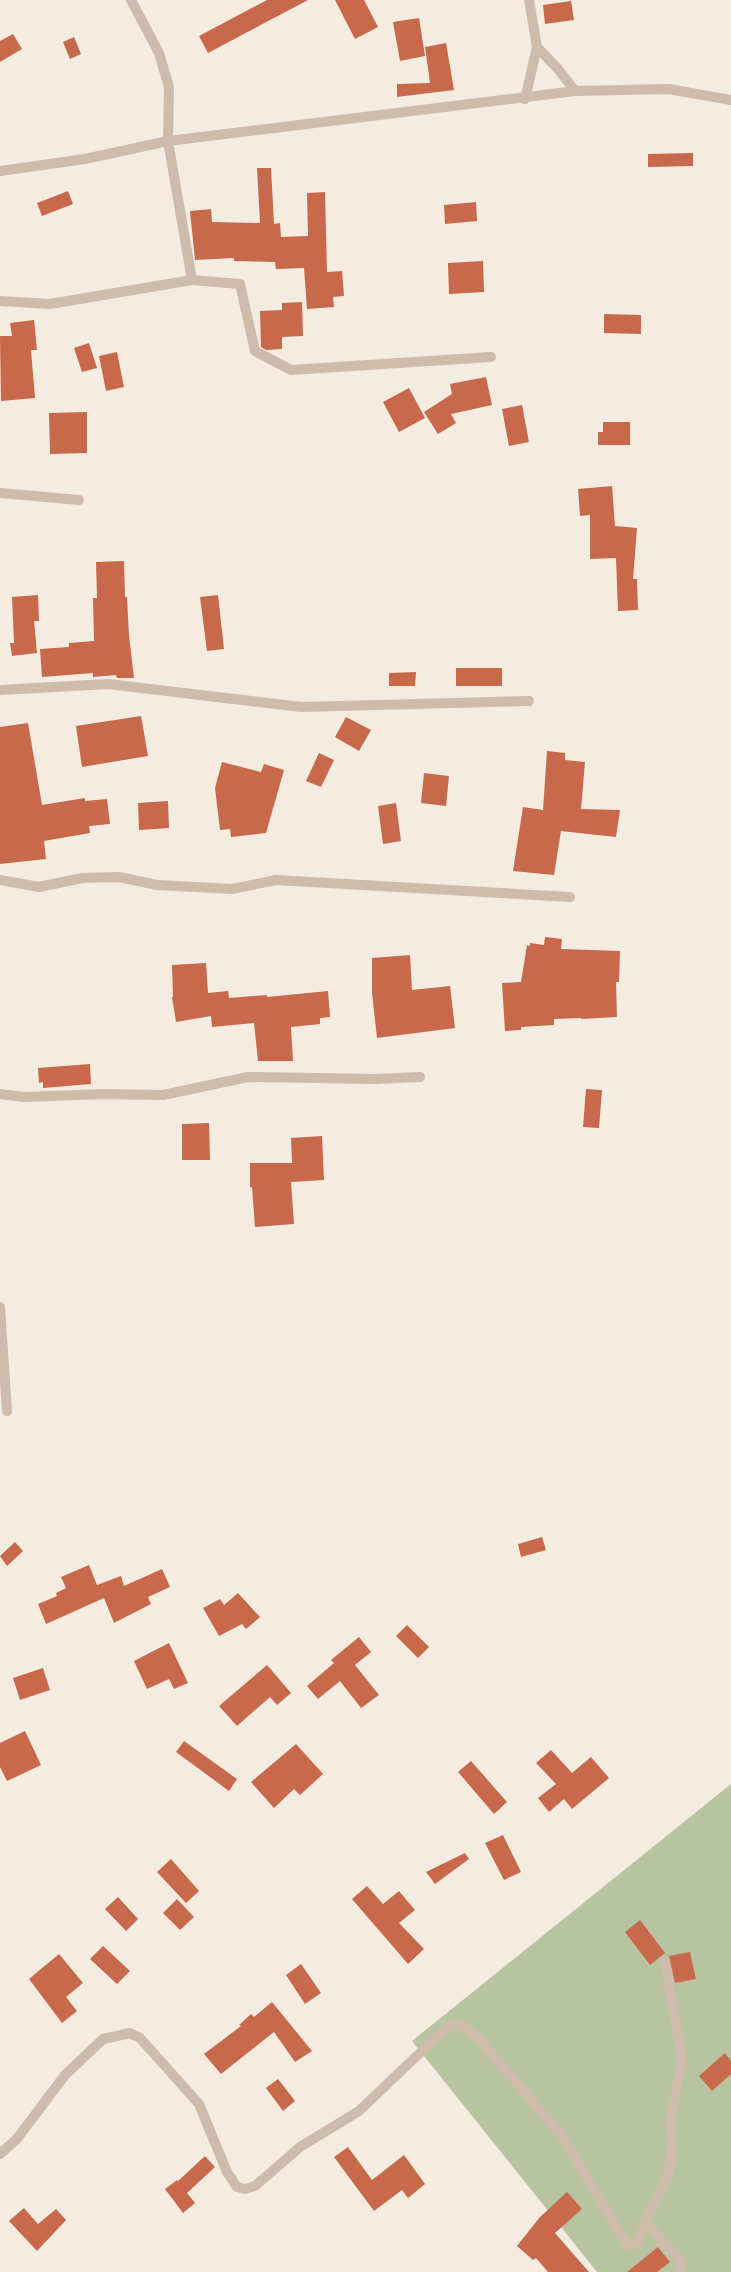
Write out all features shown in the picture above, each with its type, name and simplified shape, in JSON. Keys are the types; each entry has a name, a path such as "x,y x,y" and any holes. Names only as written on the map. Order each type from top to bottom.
{"street":[{"path":"131,0 159,53 170,87 168,141 192,280"},
{"path":"525,99 536,47 529,0"},
{"path":"536,47 558,69 575,91"},
{"path":"0,171 85,159 168,141 525,99 575,91 669,89 731,100"},
{"path":"0,301 50,304 192,280 240,284 255,351 292,370 491,357"},
{"path":"0,493 79,500"},
{"path":"0,690 108,684 301,707 529,701"},
{"path":"0,880 39,887 82,878 119,877 157,885 232,889 276,880 570,897"},
{"path":"0,1094 24,1097 104,1094 163,1096 248,1077 376,1079 420,1077"},
{"path":"0,1307 7,1411"},
{"path":"0,2154 16,2140 65,2075 103,2039 130,2033 140,2038 199,2104 227,2172 237,2187 245,2189 255,2186 300,2147 359,2111 443,2031 454,2024 465,2027 481,2041 562,2136 627,2245 637,2243 645,2222 669,2174 672,2144 670,2122 682,2060 665,1962"},
{"path":"645,2222 677,2256 682,2265 680,2272"}],"green space":[{"path":"731,1784 731,2272 597,2272 412,2041"}],"building":[{"path":"267,0 308,0 208,53 199,36"},
{"path":"335,0 364,0 378,27 355,39"},
{"path":"571,1 574,20 545,24 543,5"},
{"path":"419,18 425,56 400,61 393,22"},
{"path":"13,34 22,49 0,62 0,41"},
{"path":"74,37 81,54 70,59 63,42"},
{"path":"446,43 454,90 397,97 397,84 430,83 425,47"},
{"path":"693,153 693,166 648,167 648,154"},
{"path":"257,168 271,168 274,224 280,223 281,237 308,236 307,193 325,192 327,272 342,271 344,296 333,297 334,307 307,309 304,268 276,269 275,262 234,261 234,258 195,260 190,211 211,209 212,222 260,223"},
{"path":"68,191 73,204 42,216 37,203"},
{"path":"476,202 477,221 445,224 444,205"},
{"path":"483,261 484,292 449,294 448,263"},
{"path":"302,302 303,336 282,337 282,349 266,350 261,347 260,311 282,310 282,303"},
{"path":"604,314 641,315 641,334 604,333"},
{"path":"34,320 37,350 31,350 35,398 1,401 0,336 12,336 10,323"},
{"path":"89,343 97,368 82,372 74,348"},
{"path":"117,352 124,387 106,391 99,356"},
{"path":"486,377 492,405 451,414 456,423 438,434 424,412 452,394 450,384"},
{"path":"409,388 425,418 399,432 383,402"},
{"path":"522,405 529,442 509,446 502,409"},
{"path":"87,412 87,453 50,454 49,413"},
{"path":"603,422 630,422 630,445 598,445 598,432 603,432"},
{"path":"612,486 615,526 637,528 633,579 637,579 638,610 618,611 616,558 590,559 590,515 580,516 578,489"},
{"path":"124,561 125,597 127,597 129,636 134,678 117,678 116,675 93,677 93,673 42,677 40,649 69,647 69,643 94,641 93,598 97,598 96,562"},
{"path":"38,595 39,621 34,621 37,653 12,656 10,643 14,643 12,597"},
{"path":"218,595 224,649 207,651 200,597"},
{"path":"456,668 502,668 502,686 456,686"},
{"path":"416,672 415,686 389,686 389,673"},
{"path":"141,716 148,756 82,767 76,726"},
{"path":"346,717 371,730 359,751 335,737"},
{"path":"28,723 42,805 85,798 85,801 107,799 110,824 89,826 90,833 44,841 46,859 0,864 0,727"},
{"path":"547,751 565,753 565,760 585,762 581,809 620,810 616,837 561,831 554,875 513,871 523,807 543,810"},
{"path":"319,753 334,760 321,787 306,781"},
{"path":"222,762 261,772 264,764 284,770 266,833 231,837 230,829 220,830 215,788"},
{"path":"424,773 449,776 446,806 421,803"},
{"path":"168,801 169,828 139,830 138,803"},
{"path":"396,803 401,841 383,844 378,806"},
{"path":"545,937 562,939 561,949 620,951 619,982 616,982 617,1017 554,1019 554,1025 521,1027 521,1030 505,1031 502,983 521,982 527,945 530,946 530,943 544,945"},
{"path":"410,955 412,990 450,986 455,1028 377,1038 372,993 372,958"},
{"path":"206,963 208,993 228,991 229,998 267,995 267,997 328,991 330,1017 320,1018 320,1024 291,1027 293,1061 258,1061 254,1023 212,1027 211,1016 176,1022 172,997 172,965"},
{"path":"90,1064 91,1084 43,1088 43,1082 39,1083 38,1068"},
{"path":"586,1089 602,1090 599,1128 583,1127"},
{"path":"209,1123 210,1160 182,1160 182,1124"},
{"path":"322,1136 324,1180 291,1182 294,1224 255,1227 252,1187 250,1187 250,1163 292,1163 291,1138"},
{"path":"542,1537 546,1550 521,1557 518,1544"},
{"path":"15,1542 23,1551 7,1566 0,1556"},
{"path":"89,1565 97,1585 121,1576 124,1586 162,1569 170,1587 148,1597 151,1604 114,1623 104,1598 46,1624 38,1604 57,1596 56,1593 66,1588 61,1577"},
{"path":"238,1593 260,1617 246,1629 242,1624 219,1636 203,1608 220,1599 224,1605"},
{"path":"407,1625 429,1647 418,1658 396,1636"},
{"path":"359,1637 371,1652 355,1665 379,1695 361,1708 340,1681 318,1699 307,1686 334,1663 331,1660"},
{"path":"169,1643 188,1683 174,1689 169,1679 147,1689 134,1661"},
{"path":"267,1665 291,1693 277,1705 270,1697 237,1726 219,1706"},
{"path":"43,1668 50,1690 20,1700 13,1678"},
{"path":"25,1731 41,1765 7,1781 0,1767 0,1743"},
{"path":"184,1741 237,1779 229,1791 176,1752"},
{"path":"296,1744 323,1774 300,1795 294,1789 274,1808 251,1782"},
{"path":"551,1750 572,1773 591,1757 609,1778 572,1809 564,1799 549,1812 538,1798 556,1784 536,1763"},
{"path":"471,1761 507,1802 494,1814 458,1772"},
{"path":"503,1835 521,1872 504,1880 485,1843"},
{"path":"465,1853 469,1859 435,1884 426,1872"},
{"path":"171,1859 199,1891 186,1903 157,1872"},
{"path":"367,1886 383,1904 399,1891 415,1910 399,1923 424,1949 408,1964 352,1899"},
{"path":"118,1897 138,1919 126,1931 105,1909"},
{"path":"177,1899 194,1917 180,1930 163,1913"},
{"path":"640,1920 665,1953 650,1965 625,1932"},
{"path":"103,1946 130,1971 117,1984 90,1959"},
{"path":"690,1952 696,1979 675,1983 669,1956"},
{"path":"59,1954 83,1983 66,1997 77,2011 62,2023 29,1979"},
{"path":"301,1964 321,1993 305,2004 286,1975"},
{"path":"272,2002 312,2051 295,2062 274,2032 221,2074 204,2054 241,2026 239,2025 251,2014 254,2017"},
{"path":"725,2053 731,2061 731,2074 712,2091 699,2076"},
{"path":"278,2079 295,2101 283,2111 266,2088"},
{"path":"348,2147 372,2180 404,2155 425,2184 408,2198 402,2190 374,2211 334,2157"},
{"path":"205,2156 215,2167 187,2193 195,2203 183,2213 165,2189 177,2180 178,2181"},
{"path":"567,2192 582,2209 555,2233 589,2272 548,2272 536,2258 533,2260 517,2246 540,2217"},
{"path":"24,2208 38,2224 56,2209 66,2220 37,2251 9,2221"},
{"path":"658,2247 670,2262 657,2272 627,2272"}]}
